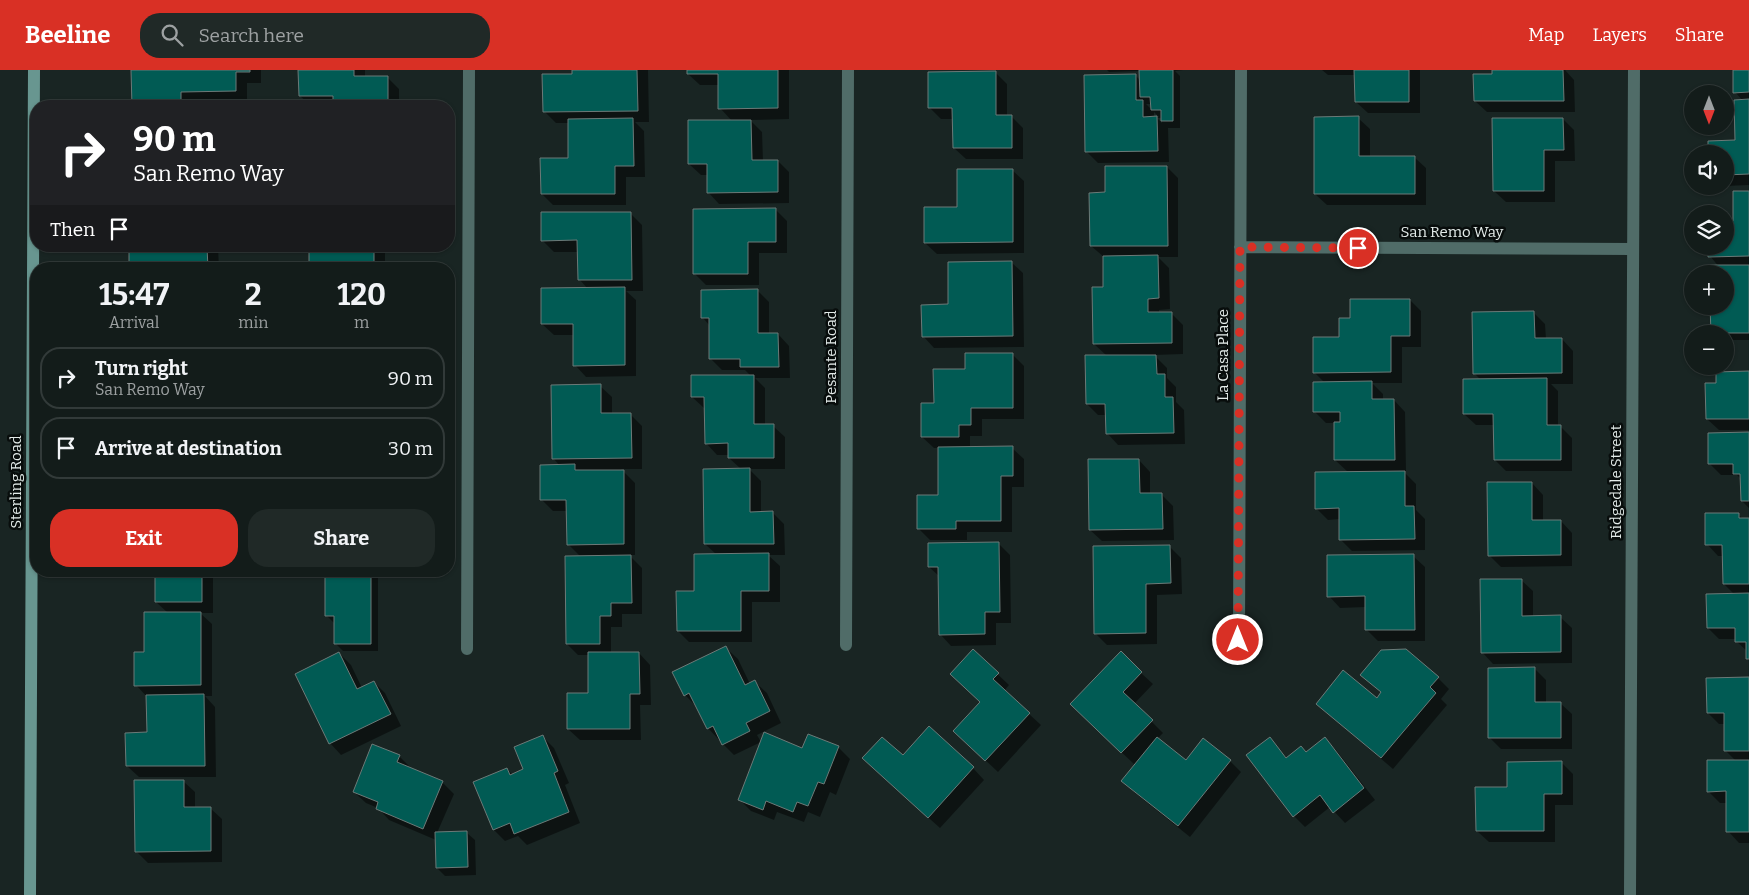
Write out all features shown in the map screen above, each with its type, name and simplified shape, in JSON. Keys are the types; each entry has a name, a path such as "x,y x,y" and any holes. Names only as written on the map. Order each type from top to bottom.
{"street":[{"name":"Sterling Road","path":"34,70 34,100"},
{"path":"467,650 469,70"},
{"name":"Pesante Road","path":"846,645 848,70"},
{"name":"La Casa Place","path":"1238,640 1241,70"},
{"name":"Ridgedale Street","path":"1630,895 1634,70"},
{"name":"San Remo Way","path":"1240,247 1633,249"},
{"name":"Sterling Road","path":"30,895 32,577"}],"building":[{"path":"131,70 250,70 250,72 236,72 236,91 181,92 181,100 132,100"},
{"path":"298,70 354,70 354,76 388,76 388,100 333,100 333,96 299,96"},
{"path":"572,70 637,70 638,111 543,112 542,74 572,74"},
{"path":"687,70 778,70 778,108 718,109 718,74 687,74"},
{"path":"1139,70 1173,70 1173,121 1161,121 1161,110 1151,110 1150,97 1140,97"},
{"path":"1354,70 1409,70 1409,102 1355,102"},
{"path":"1492,70 1563,70 1564,101 1474,101 1473,74 1492,74"},
{"path":"1733,70 1749,70 1749,92 1734,93"},
{"path":"996,71 996,115 1012,115 1012,148 953,148 952,108 928,108 928,72"},
{"path":"1136,74 1136,100 1143,100 1143,117 1157,116 1158,151 1085,152 1084,75"},
{"path":"1749,99 1749,174 1734,175 1734,145 1708,145 1708,141 1735,140 1734,100"},
{"path":"1359,116 1359,156 1415,156 1415,194 1314,194 1314,117"},
{"path":"633,118 634,166 615,166 615,194 541,194 540,158 568,158 568,119"},
{"path":"1492,118 1563,118 1564,150 1544,150 1544,191 1493,191"},
{"path":"688,120 751,120 752,160 778,160 778,192 707,193 707,164 688,164"},
{"path":"1105,166 1167,166 1168,246 1090,246 1089,193 1105,192"},
{"path":"957,169 1013,169 1013,242 924,243 924,207 957,207"},
{"path":"1734,191 1749,191 1749,256 1708,257 1708,255 1734,255"},
{"path":"776,208 776,242 748,242 748,274 693,274 693,209"},
{"path":"541,212 631,212 632,280 578,280 577,240 541,241"},
{"path":"129,252 207,252 208,262 129,262"},
{"path":"309,252 374,252 374,262 309,262"},
{"path":"1158,255 1159,298 1148,299 1148,312 1172,312 1172,343 1093,344 1092,287 1103,287 1103,256"},
{"path":"1012,261 1013,336 922,337 921,305 948,304 948,262"},
{"path":"1734,265 1749,265 1749,333 1734,333 1734,325 1711,325 1710,315 1734,315"},
{"path":"625,287 625,365 573,366 573,324 541,324 541,288"},
{"path":"758,289 758,333 778,333 779,367 740,367 740,359 709,359 709,318 701,318 701,290"},
{"path":"1350,299 1410,299 1410,336 1391,336 1391,372 1313,373 1313,337 1339,337 1339,318 1350,318"},
{"path":"1534,311 1535,338 1562,338 1562,373 1473,374 1472,312"},
{"path":"965,353 1013,353 1013,408 971,408 971,425 959,425 959,437 921,437 921,403 934,403 933,369 965,369"},
{"path":"1085,355 1156,355 1157,374 1165,374 1165,397 1173,397 1174,433 1106,434 1105,404 1086,404"},
{"path":"1734,371 1749,371 1749,419 1706,419 1705,383 1716,383 1716,375 1734,375"},
{"path":"691,375 754,375 754,424 774,424 774,458 728,458 728,443 705,444 704,397 691,397"},
{"path":"1547,378 1547,425 1561,425 1561,460 1494,460 1493,414 1463,414 1463,379"},
{"path":"1372,381 1372,399 1394,399 1395,460 1334,460 1334,422 1340,422 1340,412 1313,412 1313,382"},
{"path":"601,384 601,413 631,413 632,458 552,459 551,385"},
{"path":"1749,432 1749,501 1741,501 1740,474 1733,474 1733,464 1708,464 1708,433"},
{"path":"1013,446 1013,476 1001,476 1001,521 956,521 956,529 917,529 917,495 938,495 938,447"},
{"path":"1088,459 1139,459 1140,493 1162,493 1163,529 1089,530"},
{"path":"575,464 575,470 624,470 624,544 567,545 566,500 540,500 540,465"},
{"path":"750,468 750,512 773,511 774,544 704,544 703,469"},
{"path":"1405,471 1405,506 1414,506 1415,539 1339,540 1339,508 1315,509 1315,472"},
{"path":"1487,482 1532,482 1532,520 1561,520 1561,555 1488,556"},
{"path":"1705,513 1739,513 1739,518 1749,518 1749,584 1723,584 1722,545 1705,545"},
{"path":"999,542 1000,612 985,612 985,634 939,635 938,567 928,567 928,543"},
{"path":"1170,545 1171,583 1146,584 1146,633 1094,634 1093,546"},
{"path":"769,553 769,591 741,591 741,631 677,631 676,591 694,591 694,554"},
{"path":"1414,554 1415,630 1365,630 1365,596 1327,597 1327,555"},
{"path":"631,555 632,603 611,603 611,616 600,616 600,644 566,644 565,556"},
{"path":"155,577 202,577 202,602 155,602"},
{"path":"325,577 371,577 371,644 334,644 334,616 325,616"},
{"path":"1480,579 1522,579 1522,616 1561,615 1561,652 1481,653"},
{"path":"1749,593 1749,659 1746,659 1746,642 1735,642 1735,628 1707,628 1706,594"},
{"path":"144,612 201,612 201,685 134,686 134,652 144,652"},
{"path":"726,646 745,685 755,680 770,711 746,723 750,731 722,745 713,726 707,729 689,693 684,696 672,672"},
{"path":"973,649 999,673 993,679 1030,713 985,761 953,731 980,702 950,674"},
{"path":"1406,649 1439,677 1430,687 1436,693 1381,758 1316,704 1343,670 1377,698 1381,692 1360,675 1381,650"},
{"path":"1121,651 1142,672 1123,692 1153,720 1121,753 1070,704"},
{"path":"339,652 357,689 374,681 391,714 329,744 295,674"},
{"path":"588,652 639,652 640,694 630,694 630,729 567,729 567,693 588,693"},
{"path":"1535,667 1535,702 1561,702 1561,738 1488,738 1488,668"},
{"path":"1749,677 1749,751 1724,751 1724,713 1707,713 1706,678"},
{"path":"204,694 205,766 126,766 125,733 147,732 146,695"},
{"path":"929,726 974,767 928,818 862,758 882,737 903,755"},
{"path":"764,732 802,748 808,734 839,746 824,784 818,782 808,806 797,802 793,812 766,801 763,810 738,800"},
{"path":"543,735 558,771 554,773 569,812 514,834 510,823 493,830 473,782 507,768 510,775 523,769 514,747"},
{"path":"1157,737 1186,760 1203,738 1231,760 1178,826 1121,781"},
{"path":"1270,737 1286,758 1301,746 1306,752 1325,737 1364,788 1333,813 1320,795 1293,817 1246,755"},
{"path":"372,744 400,755 397,762 443,781 423,829 376,809 378,802 353,792"},
{"path":"1707,760 1749,760 1749,832 1726,832 1726,791 1707,792"},
{"path":"1562,761 1562,794 1544,794 1544,831 1476,831 1475,787 1507,787 1507,762"},
{"path":"134,780 184,780 184,807 211,807 211,851 135,852"},
{"path":"467,831 468,867 436,868 435,832"}],"route":[{"path":"1238,640 1240,247 1358,248"}]}
